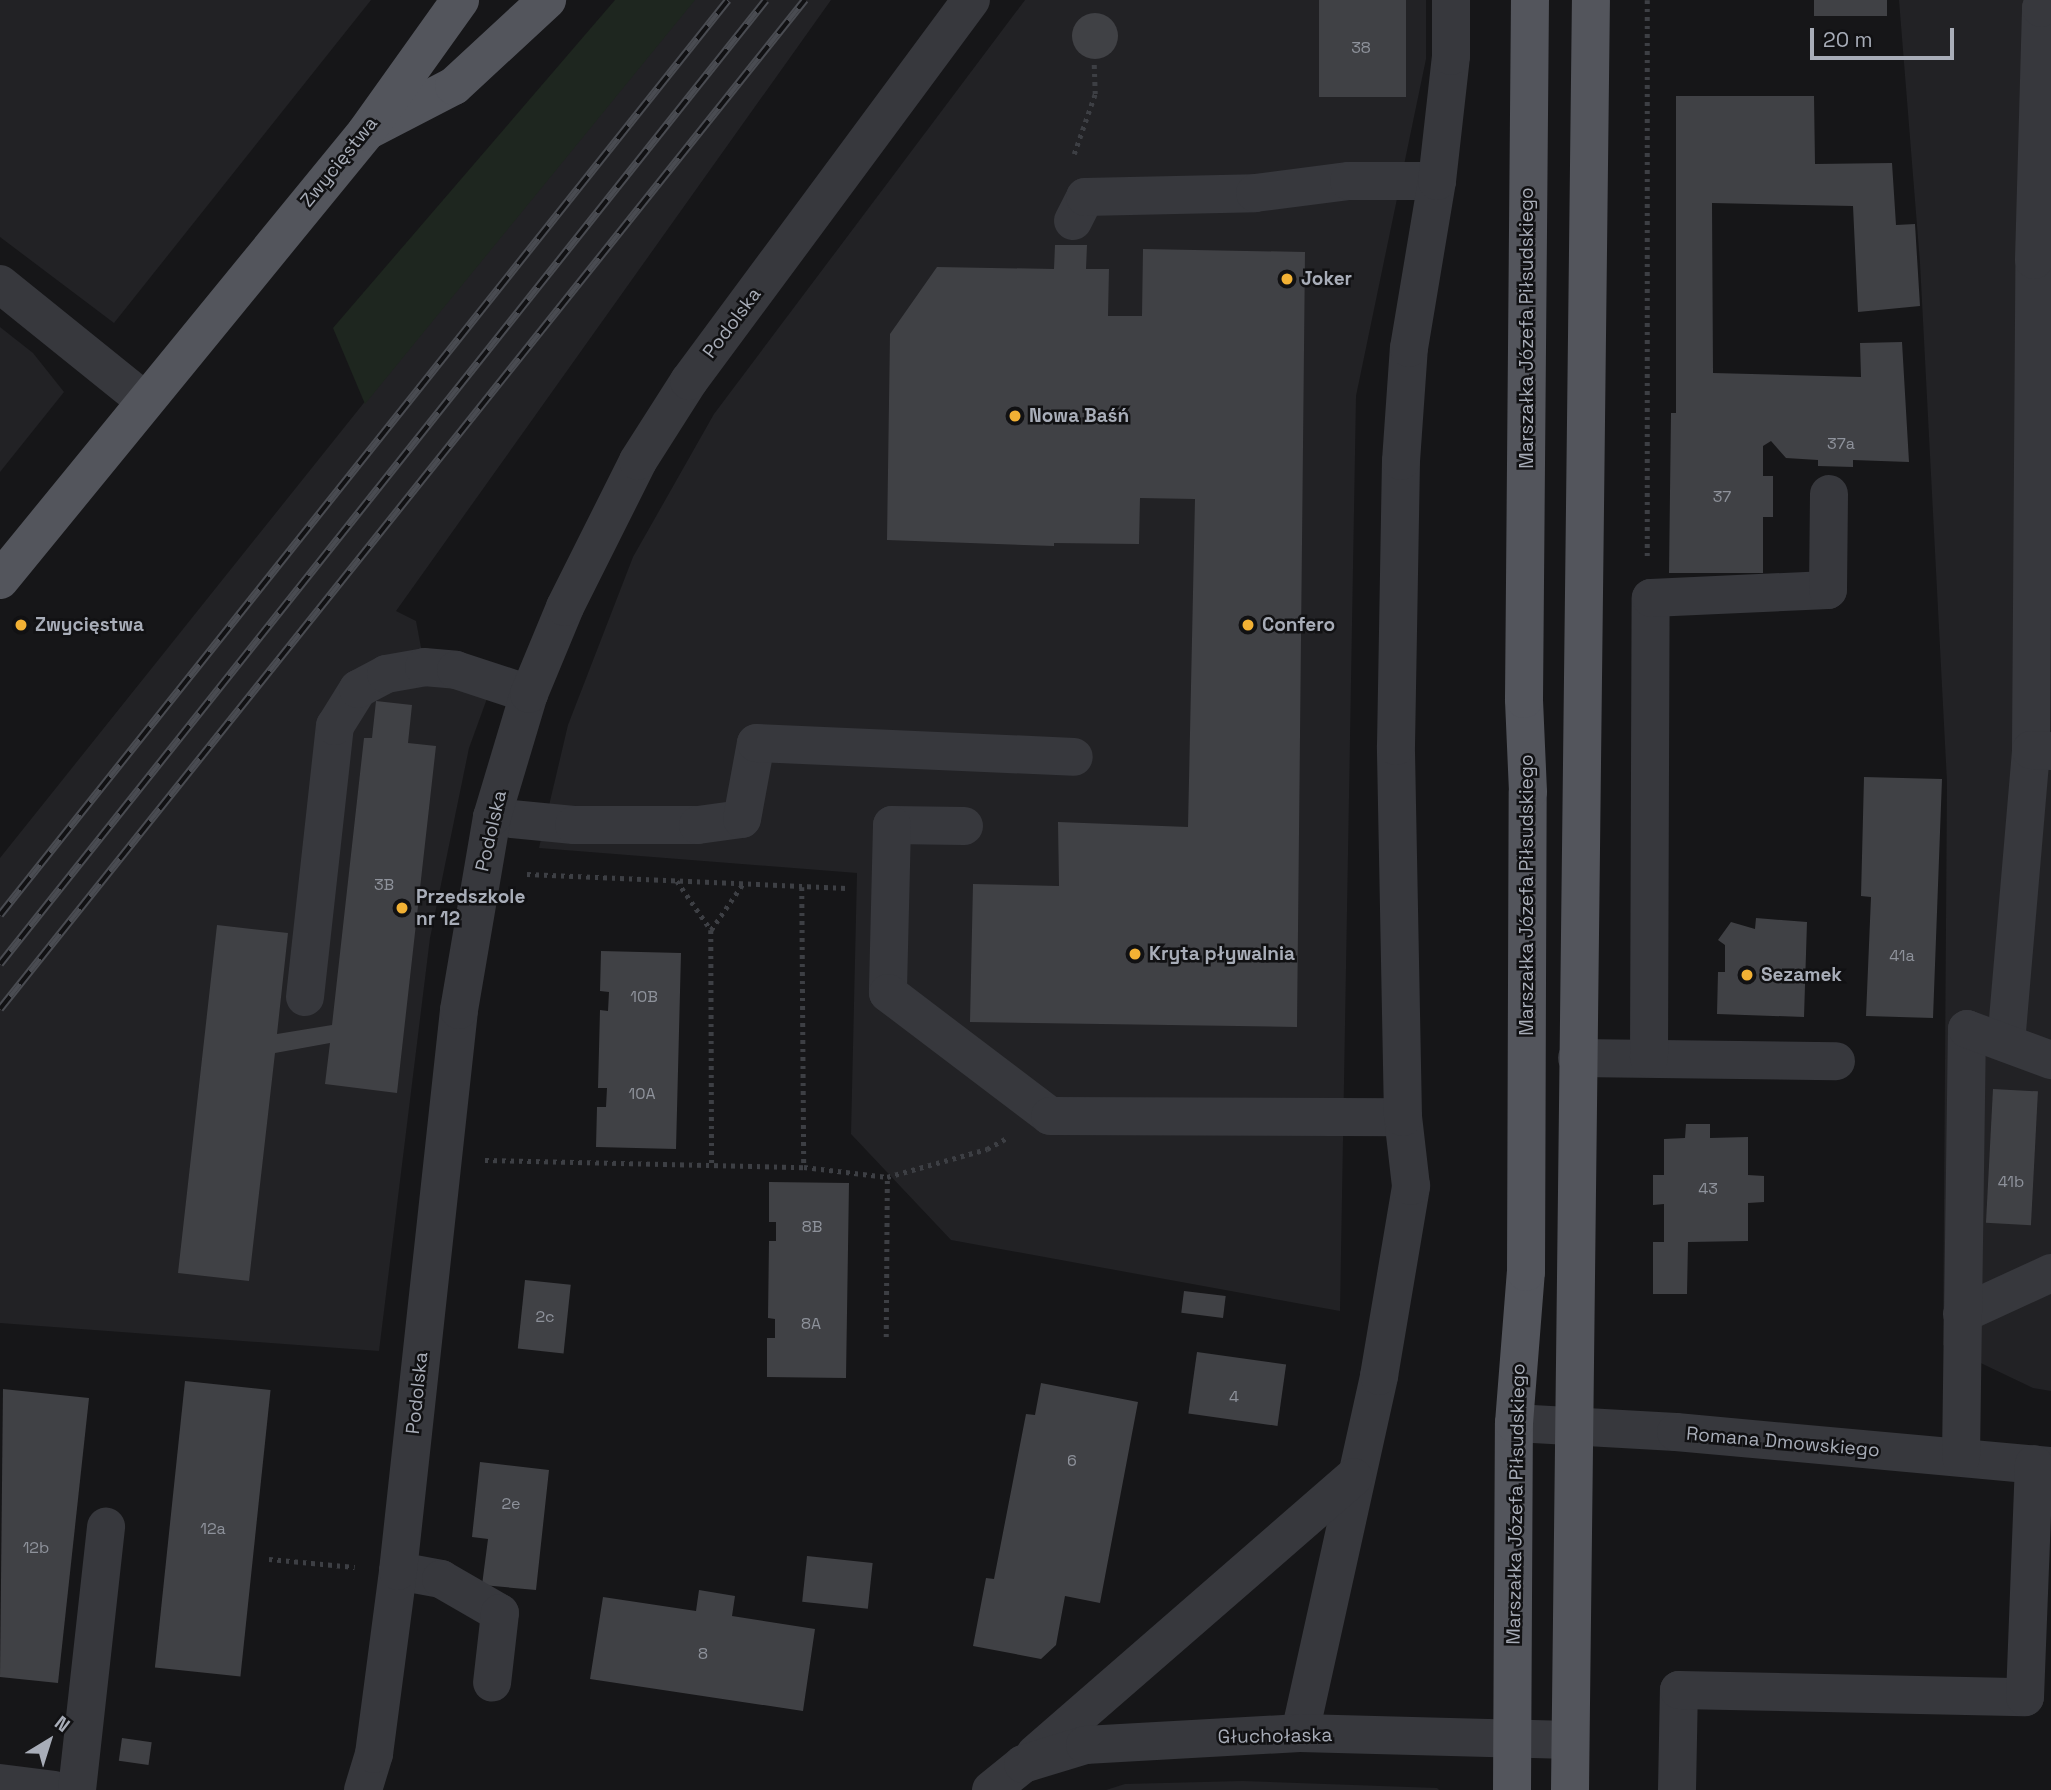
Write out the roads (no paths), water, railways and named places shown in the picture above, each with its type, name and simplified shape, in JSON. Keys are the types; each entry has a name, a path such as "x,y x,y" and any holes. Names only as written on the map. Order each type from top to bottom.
{"main road":[{"name":"Zwycięstwa","path":"0,580 366,132 460,0"},
{"path":"366,132 454,86 547,0"},
{"name":"Marszałka Józefa Piłsudskiego","path":"1512,1790 1514,1423 1526,1259 1528,792 1524,699 1530,0"},
{"path":"1570,1790 1572,1426 1585,701 1591,0"}],"street":[{"name":"Podolska","path":"363,1790 374,1754 398,1571 441,1157 477,892 492,817 528,694 565,607 614,509 681,393 971,0"},
{"path":"1300,1733 1354,1477 1379,1376 1411,1186 1404,1117 1396,746 1401,461 1409,348 1437,181 1451,56 1451,0"},
{"path":"2006,1043 2041,750 2041,8 2049,0"},
{"path":"1079,209 1255,193 1349,181 1437,181"},
{"path":"0,284 145,401"},
{"path":"1648,1058 1651,598 1828,590 1829,494"},
{"path":"305,997 335,726 358,689 386,674 424,667 456,670 528,694"},
{"path":"492,817 588,825 698,825 742,819 756,743 1074,757"},
{"path":"964,826 891,825 888,993 1050,1116 1404,1117"},
{"path":"1961,1457 1967,1029 2051,1060"},
{"path":"1577,1058 1836,1061"},
{"path":"1962,1314 2051,1273"},
{"name":"Romana Dmowskiego","path":"1514,1423 2043,1465"},
{"path":"1677,1790 1679,1690 2025,1697 2043,1465"},
{"path":"1023,1764 1354,1477"},
{"path":"77,1790 106,1527"},
{"path":"398,1571 441,1579 500,1613 492,1683"},
{"name":"Głuchołaska","path":"991,1790 1023,1764 1085,1745 1300,1733 1570,1740"}],"railway":[{"path":"0,915 728,0"},
{"path":"0,964 766,0"},
{"path":"0,1009 805,0"}],"place":[{"name":"Joker","path":"1287,279"},
{"name":"Nowa Baśń","path":"1015,416"},
{"name":"Zwycięstwa","path":"21,625"},
{"name":"Confero","path":"1248,625"},
{"name":"Przedszkole nr 12","path":"402,908"},
{"name":"Kryta pływalnia","path":"1135,954"},
{"name":"Sezamek","path":"1747,975"}]}
